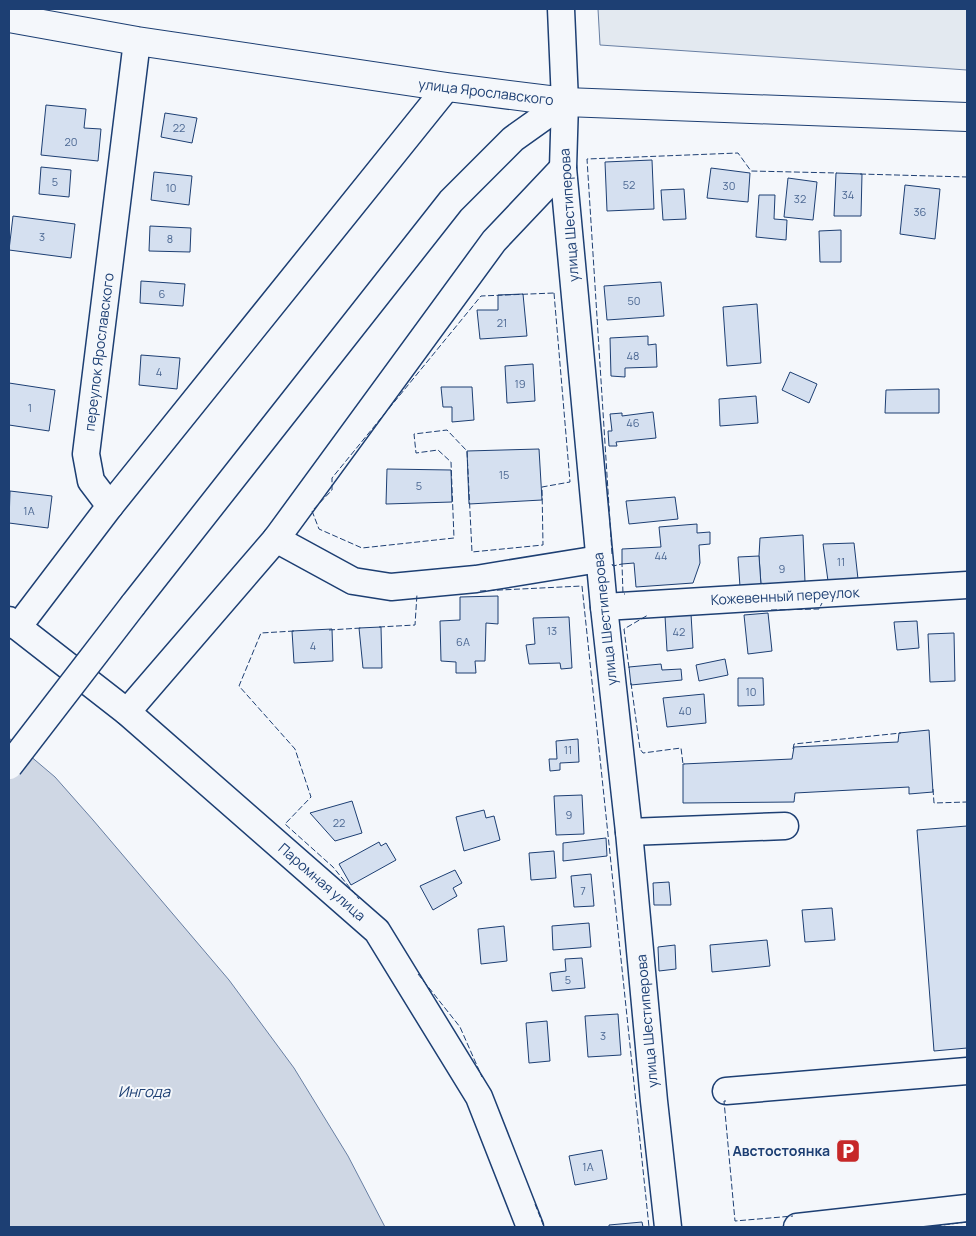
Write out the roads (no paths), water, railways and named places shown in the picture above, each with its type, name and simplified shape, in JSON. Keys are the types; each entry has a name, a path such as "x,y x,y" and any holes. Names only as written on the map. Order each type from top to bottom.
{"main road":[{"name":"улица Ярославского","path":"9,18 137,41 448,87 564,102 967,117"}],"street":[{"name":"улица Шестиперова","path":"561,9 564,102 563,168 599,559 629,832 668,1227"},
{"name":"переулок Ярославского","path":"110,506 91,481 86,454 137,41"},
{"path":"13,624 448,87"},
{"path":"9,766 133,605 451,201 513,139 564,102"},
{"path":"127,712 276,539 494,241 563,168"},
{"path":"276,539 353,580 391,587 476,579 599,559"},
{"name":"Кожевенный переулок","path":"604,607 967,585"},
{"name":"Паромная улица","path":"13,624 127,712 377,931 479,1097 530,1227"},
{"path":"629,832 786,826"},
{"path":"726,1091 967,1071"},
{"path":"797,1227 894,1222 967,1208"}],"water":[{"name":"Ингода","path":"9,738 55,777 229,980 294,1068 348,1156 385,1227 9,1227"}],"place":[{"name":"Австостоянка","path":"848,1151"}]}
